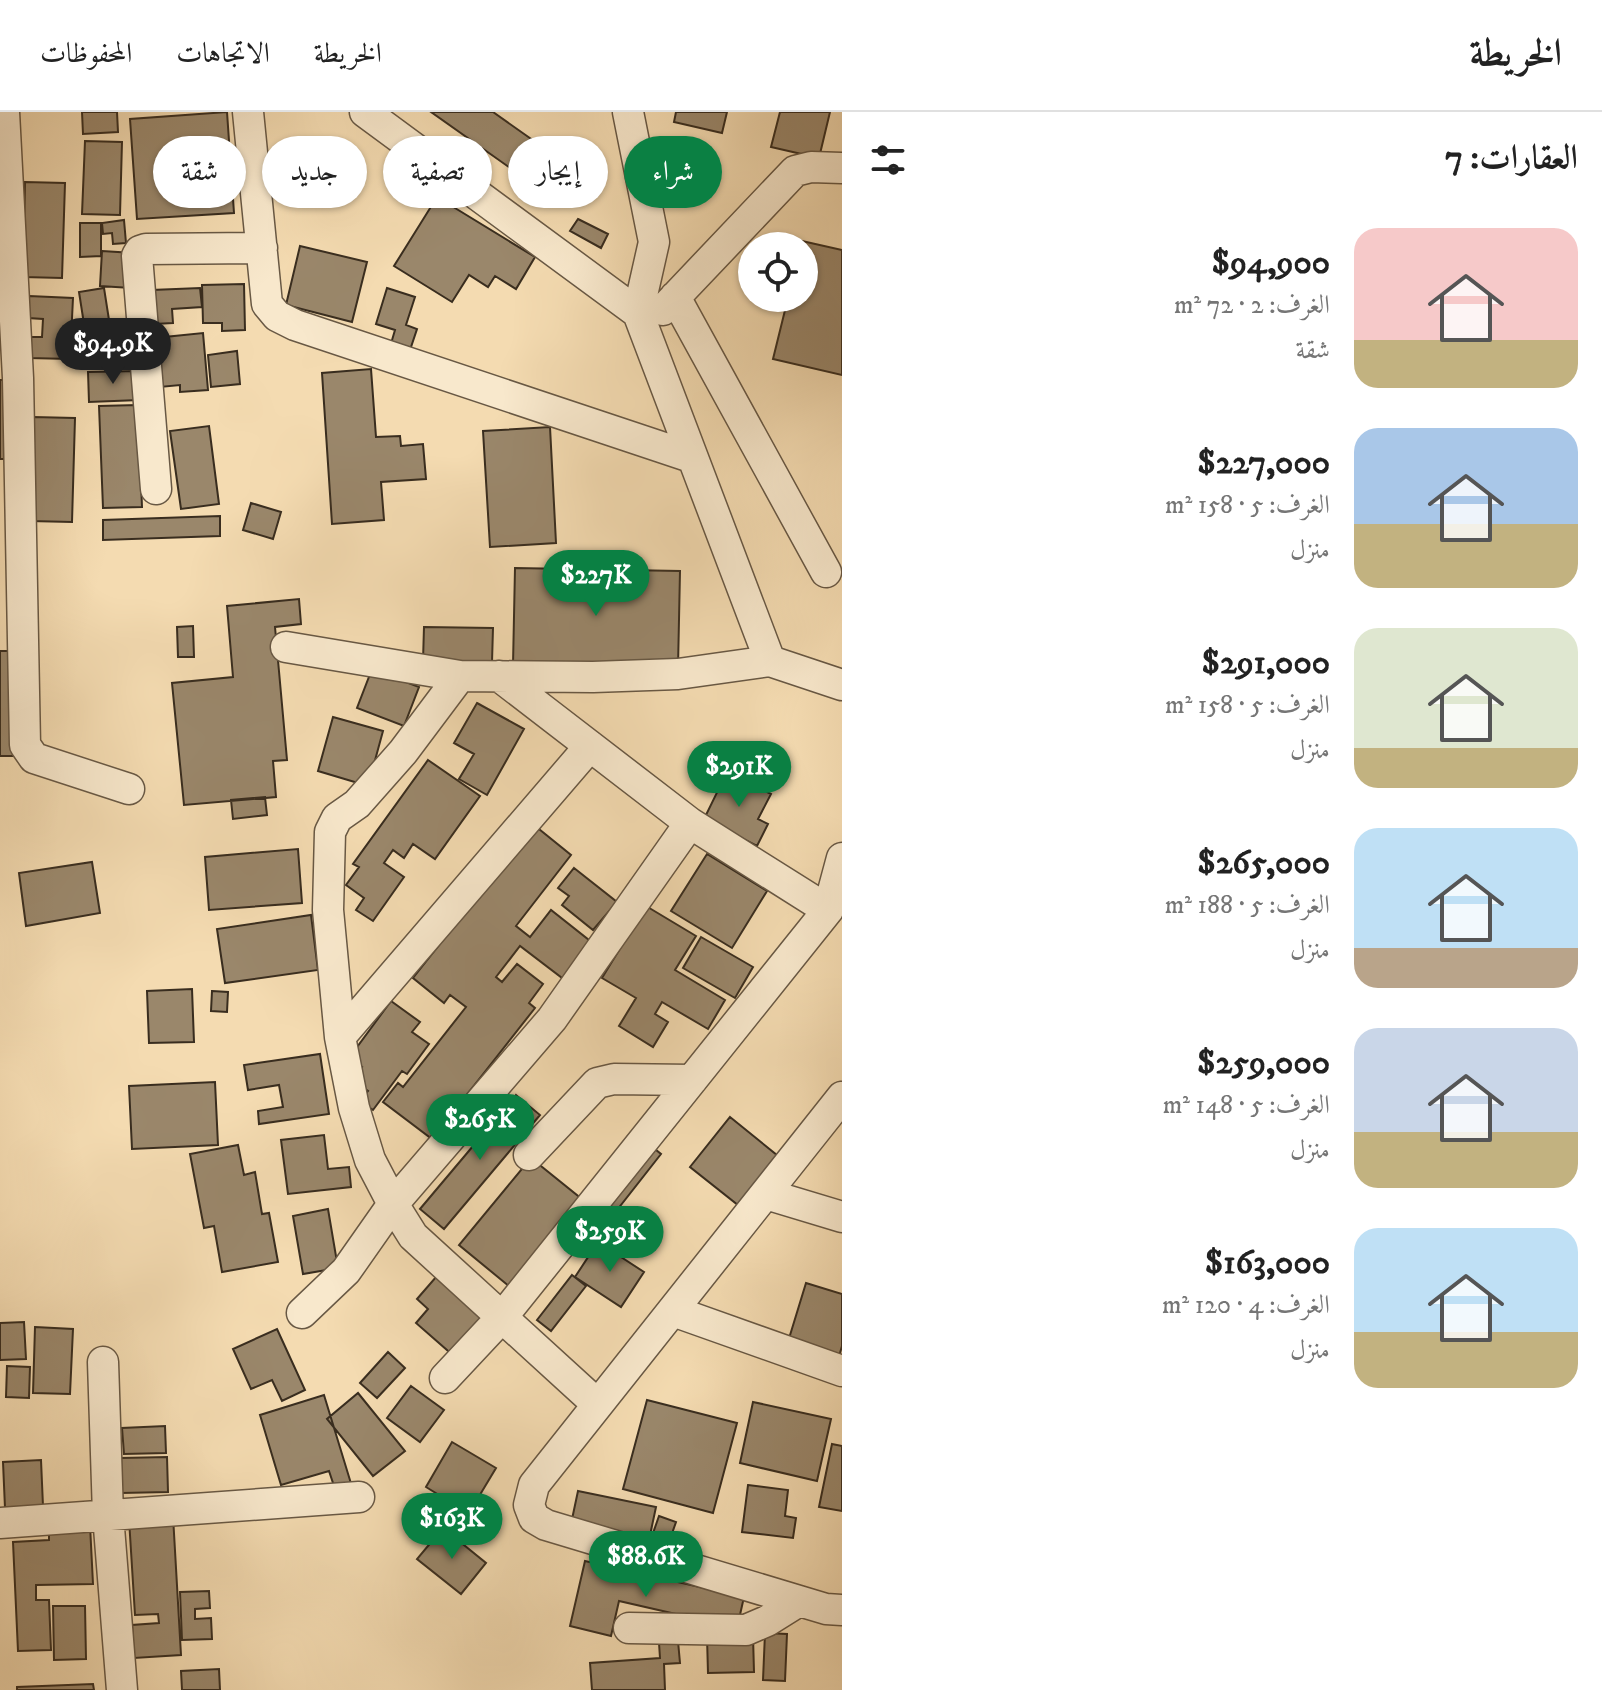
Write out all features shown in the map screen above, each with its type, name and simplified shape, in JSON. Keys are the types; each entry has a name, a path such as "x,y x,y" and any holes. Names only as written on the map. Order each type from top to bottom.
{"street":[{"path":"4,112 18,378 11,593 25,745 34,758 129,789"},
{"path":"248,112 267,304 277,316 295,325 691,457"},
{"path":"365,112 641,321"},
{"path":"628,112 654,242 641,321 770,661"},
{"path":"641,321 675,297 795,171 811,167 842,168"},
{"path":"156,489 137,256 146,249 262,248"},
{"path":"675,297 826,572"},
{"path":"286,647 460,676 678,674 770,661 842,685"},
{"path":"460,676 403,752 357,804 337,818 330,832 328,910 340,1037 354,1108 370,1160 413,1236 597,1404"},
{"path":"499,676 690,823 828,910"},
{"path":"340,1037 590,746"},
{"path":"302,1313 346,1271 393,1204 552,1019 690,823"},
{"path":"445,1378 503,1316 828,910 842,858"},
{"path":"529,1155 597,1083 614,1079 692,1080"},
{"path":"842,1097 534,1485 529,1505 534,1518 546,1525 826,1609 842,1610"},
{"path":"766,1194 842,1217"},
{"path":"673,1311 842,1371"},
{"path":"103,1362 108,1515 122,1690"},
{"path":"0,1523 359,1497"},
{"path":"629,1628 746,1630 799,1601"}],"building":[{"path":"82,112 117,112 118,132 83,134"},
{"path":"227,112 229,136 153,136 153,208 234,208 234,213 137,219 130,119"},
{"path":"431,112 493,112 527,136 508,136 508,166 492,155 492,136 465,136"},
{"path":"676,112 727,112 722,133 674,122"},
{"path":"780,112 830,112 819,158 771,147"},
{"path":"85,141 122,142 120,215 82,214"},
{"path":"25,182 65,183 62,278 23,277"},
{"path":"430,208 455,208 535,257 516,289 495,276 488,287 469,275 452,302 394,266"},
{"path":"578,219 608,234 601,248 570,231"},
{"path":"124,220 126,243 113,244 112,233 103,234 102,223"},
{"path":"80,223 101,223 101,256 80,257"},
{"path":"818,245 842,250 842,375 773,359 785,312 818,312"},
{"path":"300,246 367,262 352,322 286,305"},
{"path":"102,251 133,253 131,288 100,286"},
{"path":"244,284 245,330 222,331 222,323 203,323 202,285"},
{"path":"104,288 109,320 84,324 79,292"},
{"path":"200,288 202,307 172,309 173,323 154,324 152,290"},
{"path":"387,288 415,297 406,325 417,329 409,353 390,347 395,330 376,324"},
{"path":"29,296 73,298 70,359 29,358 30,337 42,337 43,319 28,318"},
{"path":"131,331 132,359 87,361 86,333"},
{"path":"203,333 208,390 180,392 180,385 160,387 155,338"},
{"path":"237,351 240,384 211,387 208,355"},
{"path":"371,369 376,437 400,436 401,446 423,444 426,479 381,482 384,520 332,524 322,373"},
{"path":"138,371 139,400 89,402 88,372"},
{"path":"0,380 13,380 12,459 0,459"},
{"path":"138,405 142,507 103,508 99,406"},
{"path":"33,417 75,418 72,522 30,521"},
{"path":"209,426 219,504 181,509 170,431"},
{"path":"550,427 556,543 490,547 483,431"},
{"path":"251,503 281,512 273,539 243,530"},
{"path":"220,516 220,536 103,540 103,520"},
{"path":"515,568 680,571 678,668 513,665"},
{"path":"299,599 301,624 275,627 287,760 273,761 276,797 184,805 172,683 233,677 227,606"},
{"path":"193,626 194,657 178,657 177,627"},
{"path":"424,627 493,628 492,662 423,661"},
{"path":"0,651 21,651 23,756 0,756"},
{"path":"372,669 419,687 404,726 357,708"},
{"path":"477,703 524,729 487,795 459,779 474,754 454,743"},
{"path":"333,717 383,731 368,786 318,771"},
{"path":"428,760 480,796 435,859 413,844 404,858 393,850 384,863 404,877 373,921 356,910 364,898 346,885 359,867 353,864"},
{"path":"727,772 771,794 758,819 768,824 757,846 704,819"},
{"path":"265,797 267,815 233,819 231,800"},
{"path":"534,825 571,855 516,926 530,937 551,910 599,948 570,984 520,946 496,977 502,982 517,964 543,984 529,1003 535,1008 432,1139 383,1102 398,1083 403,1087 466,1007 450,995 444,1003 413,978"},
{"path":"298,849 302,903 209,910 205,857"},
{"path":"707,854 767,891 732,948 671,911"},
{"path":"92,862 100,913 26,926 19,873"},
{"path":"574,868 617,902 593,930 562,905 569,896 558,888"},
{"path":"646,906 696,936 675,970 725,1000 708,1029 662,1002 655,1014 668,1022 653,1047 619,1026 636,998 602,978"},
{"path":"311,915 318,970 225,983 217,929"},
{"path":"701,937 753,967 735,998 683,968"},
{"path":"192,989 194,1042 149,1043 147,991"},
{"path":"212,991 228,992 227,1012 211,1011"},
{"path":"391,1001 420,1022 412,1032 429,1044 407,1074 402,1071 373,1110 360,1101 368,1091 353,1080 362,1067 349,1058"},
{"path":"320,1054 329,1114 259,1124 258,1111 283,1107 279,1085 248,1090 244,1065"},
{"path":"215,1082 218,1145 132,1149 129,1086"},
{"path":"516,1095 540,1115 444,1229 420,1209"},
{"path":"730,1117 783,1160 743,1209 690,1167"},
{"path":"324,1135 328,1169 349,1167 351,1187 288,1194 281,1140"},
{"path":"645,1141 661,1154 606,1224 589,1210"},
{"path":"238,1145 244,1175 255,1172 262,1214 269,1213 278,1262 222,1272 214,1226 204,1228 190,1154"},
{"path":"531,1158 583,1200 510,1287 459,1245"},
{"path":"328,1209 338,1268 303,1274 293,1216"},
{"path":"598,1242 644,1272 621,1307 575,1277"},
{"path":"443,1269 493,1313 455,1357 416,1323 428,1309 417,1299"},
{"path":"572,1275 586,1286 551,1331 537,1320"},
{"path":"806,1283 842,1294 842,1346 838,1360 787,1345"},
{"path":"24,1322 26,1359 0,1360 0,1323"},
{"path":"35,1327 73,1329 70,1394 33,1393"},
{"path":"277,1329 305,1390 282,1401 272,1380 251,1389 233,1349"},
{"path":"388,1352 405,1368 377,1398 360,1383"},
{"path":"7,1366 30,1367 29,1398 6,1397"},
{"path":"411,1386 444,1410 420,1442 387,1418"},
{"path":"358,1393 405,1451 373,1476 327,1419"},
{"path":"324,1395 353,1490 337,1495 329,1471 281,1485 260,1415"},
{"path":"647,1400 737,1423 713,1513 623,1489"},
{"path":"753,1402 831,1419 817,1481 740,1463"},
{"path":"165,1426 166,1453 124,1454 122,1428"},
{"path":"452,1442 496,1468 463,1523 440,1510 447,1500 426,1487"},
{"path":"832,1444 842,1446 842,1511 819,1507"},
{"path":"167,1457 168,1492 121,1493 121,1458"},
{"path":"41,1460 43,1506 5,1508 3,1462"},
{"path":"748,1485 788,1490 785,1516 796,1518 793,1538 742,1532"},
{"path":"578,1491 656,1507 649,1540 571,1524"},
{"path":"173,1516 181,1655 134,1658 132,1625 159,1623 158,1614 135,1615 129,1519"},
{"path":"659,1516 676,1522 668,1545 651,1539"},
{"path":"90,1525 93,1584 36,1585 36,1600 49,1600 51,1650 18,1651 13,1542 49,1540 49,1526"},
{"path":"443,1528 486,1563 461,1594 417,1559"},
{"path":"585,1561 744,1597 737,1628 619,1601 611,1636 570,1626"},
{"path":"209,1591 210,1608 195,1609 195,1619 211,1618 212,1639 182,1640 180,1592"},
{"path":"53,1606 85,1606 86,1659 54,1660"},
{"path":"765,1633 787,1634 785,1681 763,1680"},
{"path":"753,1636 754,1672 708,1673 707,1637"},
{"path":"678,1641 680,1663 664,1664 665,1690 592,1690 590,1663 660,1658 659,1643"},
{"path":"219,1669 220,1690 182,1690 181,1671"},
{"path":"93,1684 94,1690 17,1690 17,1687"}]}
